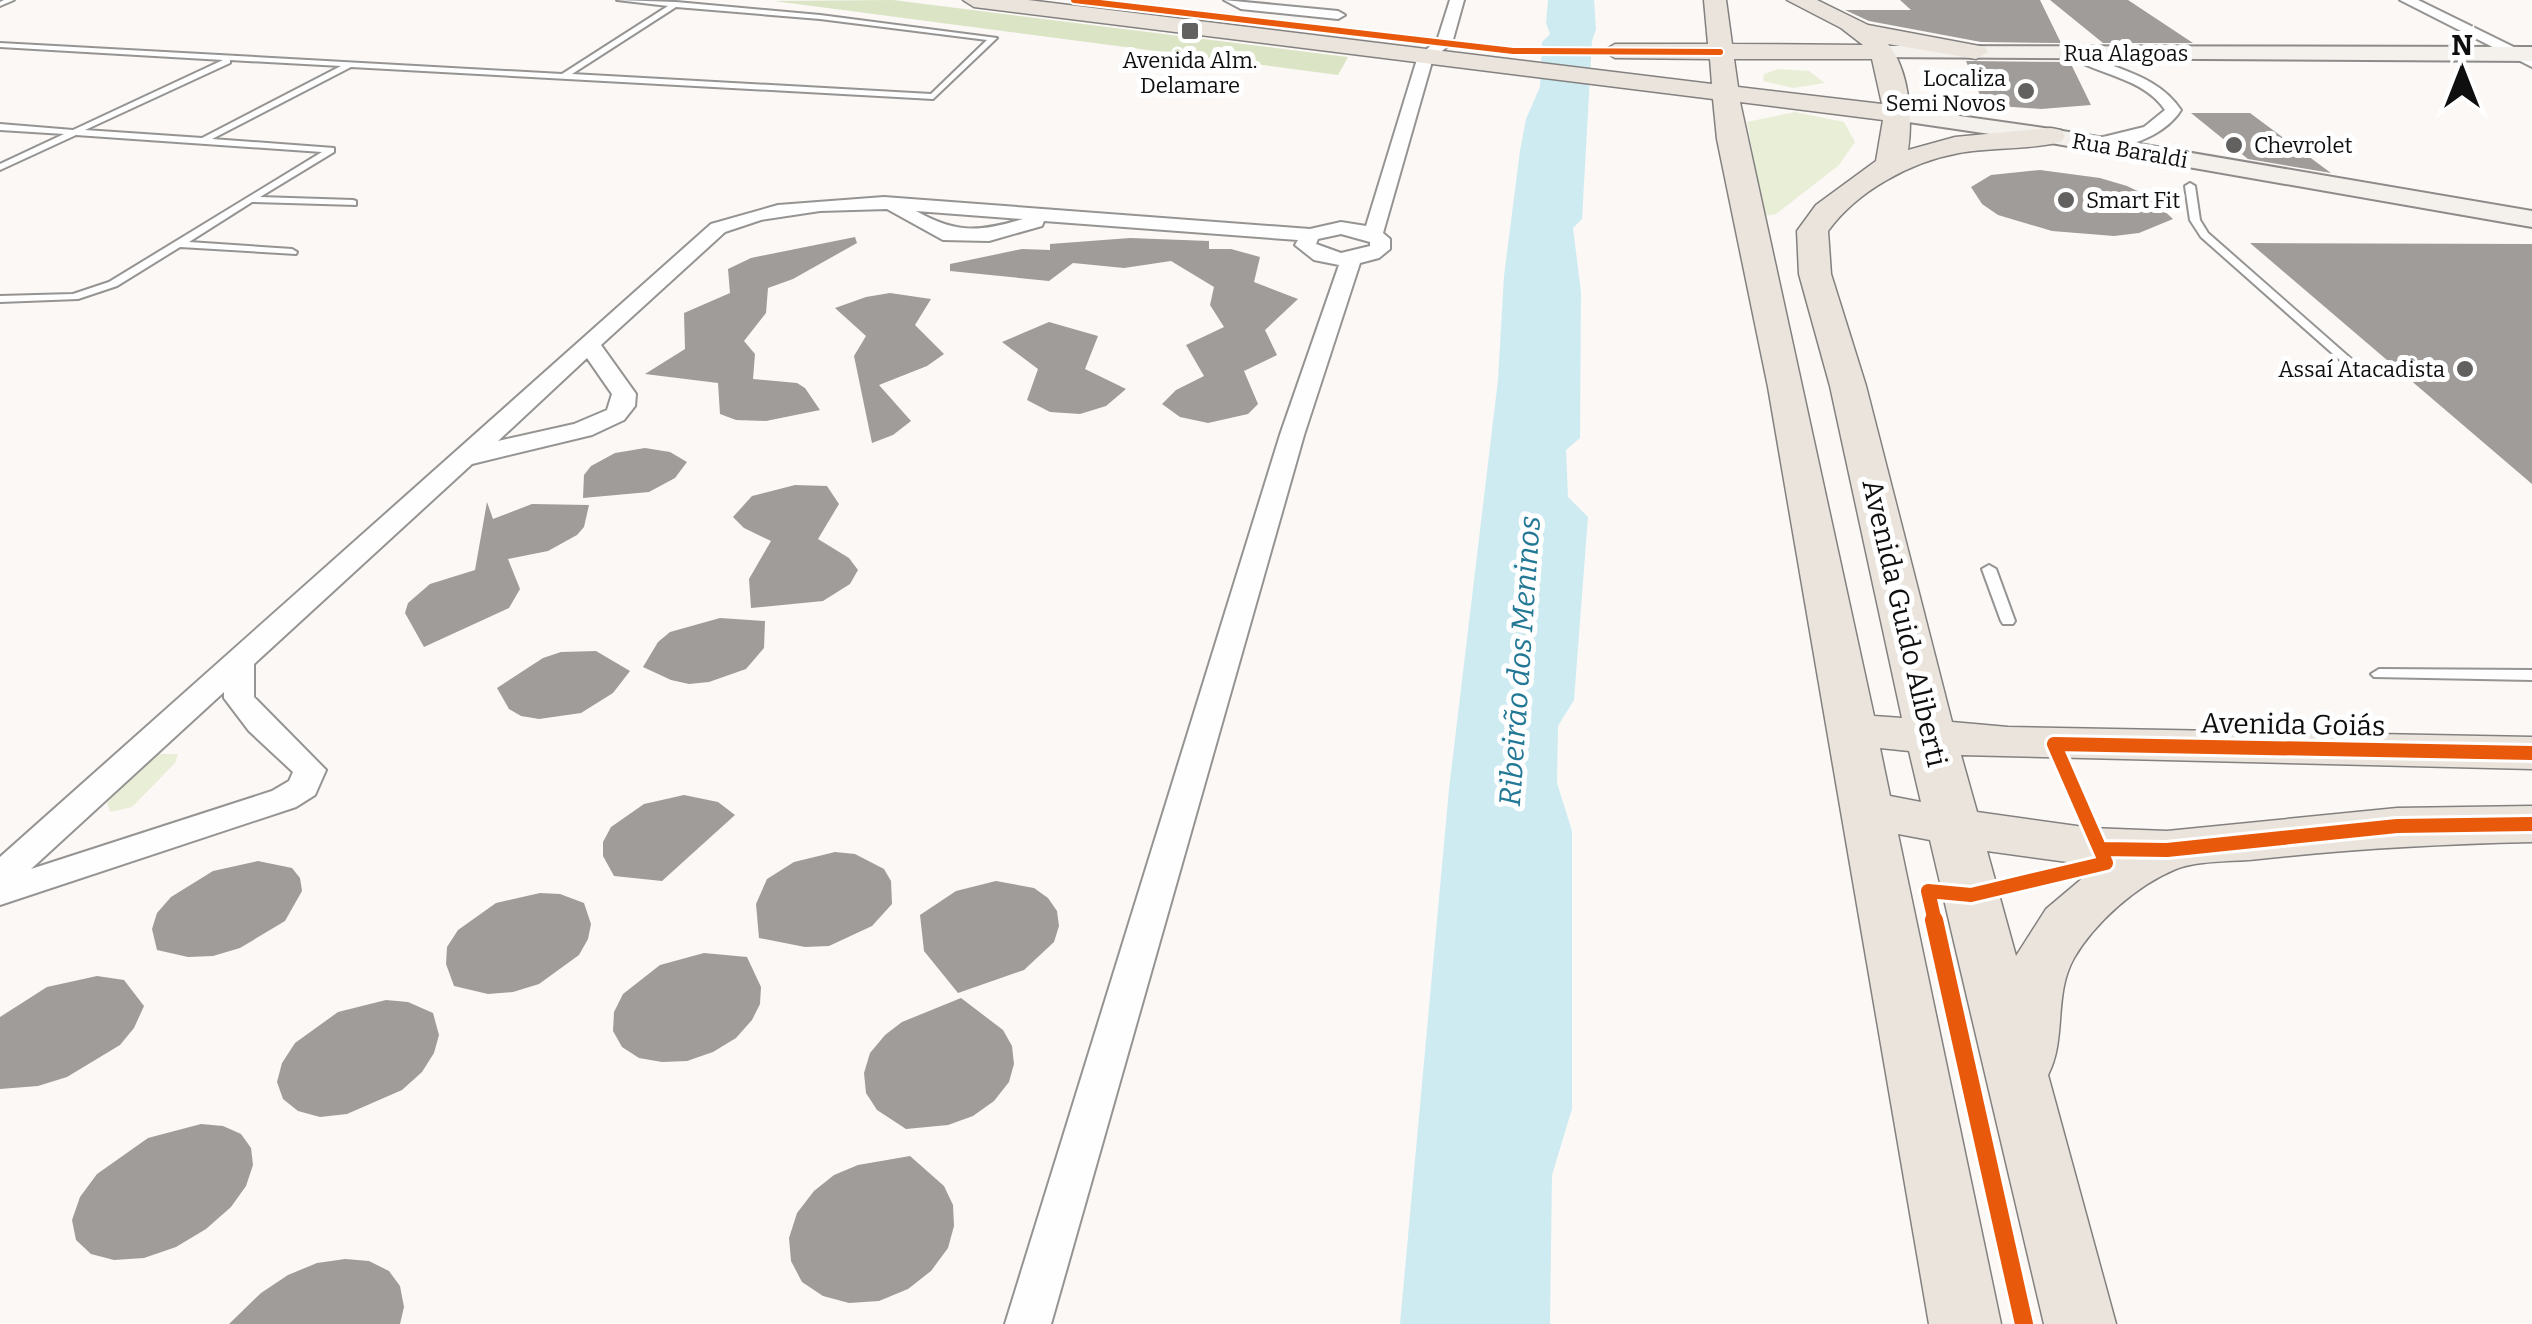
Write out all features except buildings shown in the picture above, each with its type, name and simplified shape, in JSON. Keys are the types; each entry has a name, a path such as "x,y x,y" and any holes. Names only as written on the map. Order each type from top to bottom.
{"main road":[{"path":"974,0 1608,68 1687,102 1708,115 1731,139"},
{"path":"1074,0 1334,23 1435,49"},
{"path":"1798,0 1859,30 1916,44 1976,52"},
{"path":"1715,4 1747,34 1800,43 1837,36 1837,29 1821,10"},
{"path":"1715,4 1731,139 1786,387 1965,1324"},
{"path":"1859,30 1882,52 1889,80 1898,144 1889,165"},
{"name":"Rua Alagoas","path":"1608,68 1720,52 1882,52"},
{"path":"1816,52 1863,63 1889,80"},
{"name":"Rua Baraldi","path":"1608,68 1727,92 1896,114"},
{"path":"1889,165 1955,145 2051,136"},
{"name":"Avenida Guido Aliberti","path":"1889,165 1827,211 1812,232 1814,274 1848,386 1954,828 2080,1324"},
{"name":"Avenida Goiás","path":"1853,730 2008,743 2532,753"},
{"path":"1866,809 1954,828 2073,846 2167,850 2396,826 2532,824"},
{"path":"2021,1093 2032,991 2050,944 2075,913 2099,893 2167,850"}],"street":[{"path":"1231,0 1334,23 1345,0"},
{"path":"1028,1324 1292,435 1435,49 1457,0"},
{"path":"2407,0 2527,57"},
{"name":"Rua Alagoas","path":"1882,52 2527,57"},
{"path":"2074,53 2149,86 2162,94 2173,110 2166,120 2146,131 2097,144"},
{"name":"Rua Baraldi","path":"1896,114 2051,136 2532,219"},
{"path":"0,877 718,228 762,212 830,204 886,204 1310,235 1341,228 1362,246"},
{"path":"1310,235 1305,245 1315,254 1362,246"},
{"path":"460,462 508,445 590,429 619,411 625,401 624,391 598,362 588,342"},
{"path":"0,892 234,817 284,799 303,787 310,770 260,724 239,698 239,661"}],"lane":[{"path":"0,4 11,0"},
{"path":"0,45 933,97 993,38 620,0"},
{"path":"564,76 676,4"},
{"path":"0,167 233,58"},
{"path":"202,141 349,64"},
{"path":"0,128 330,150 254,200 93,292 46,300 0,299"},
{"path":"2190,186 2195,220 2204,235 2353,366"},
{"path":"254,200 353,203"},
{"path":"180,244 292,252"},
{"path":"1989,569 2008,622"},
{"path":"2379,674 2532,675"}],"green space":[{"path":"893,0 1348,57 1338,75 774,1"},
{"path":"1778,69 1809,71 1825,83 1793,88 1763,81 1764,74"},
{"path":"1795,112 1844,122 1855,142 1839,165 1776,214 1764,216 1747,122"},
{"path":"155,754 178,754 175,763 132,807 110,812 107,803"}],"water":[{"name":"Ribeirão dos Meninos","path":"1548,0 1594,0 1596,29 1592,41 1582,219 1573,228 1581,292 1580,438 1566,450 1568,497 1588,517 1574,700 1558,726 1557,783 1572,831 1572,1109 1552,1175 1550,1324 1400,1324 1449,789 1498,380 1504,276 1526,119 1540,87 1542,42 1550,34 1546,23"}],"cycle path":[{"path":"1074,0 1513,51 1720,52"},
{"path":"2024,1324 1928,891 1971,895 2106,863 2054,744 2532,753"},
{"path":"2101,849 2167,850 2397,826 2532,824"}],"place":[{"name":"Avenida Alm. Delamare","path":"1190,31"},
{"name":"Localiza Semi Novos","path":"2026,91"},
{"name":"Chevrolet","path":"2234,145"},
{"name":"Smart Fit","path":"2066,200"},
{"name":"Assaí Atacadista","path":"2465,369"}]}
